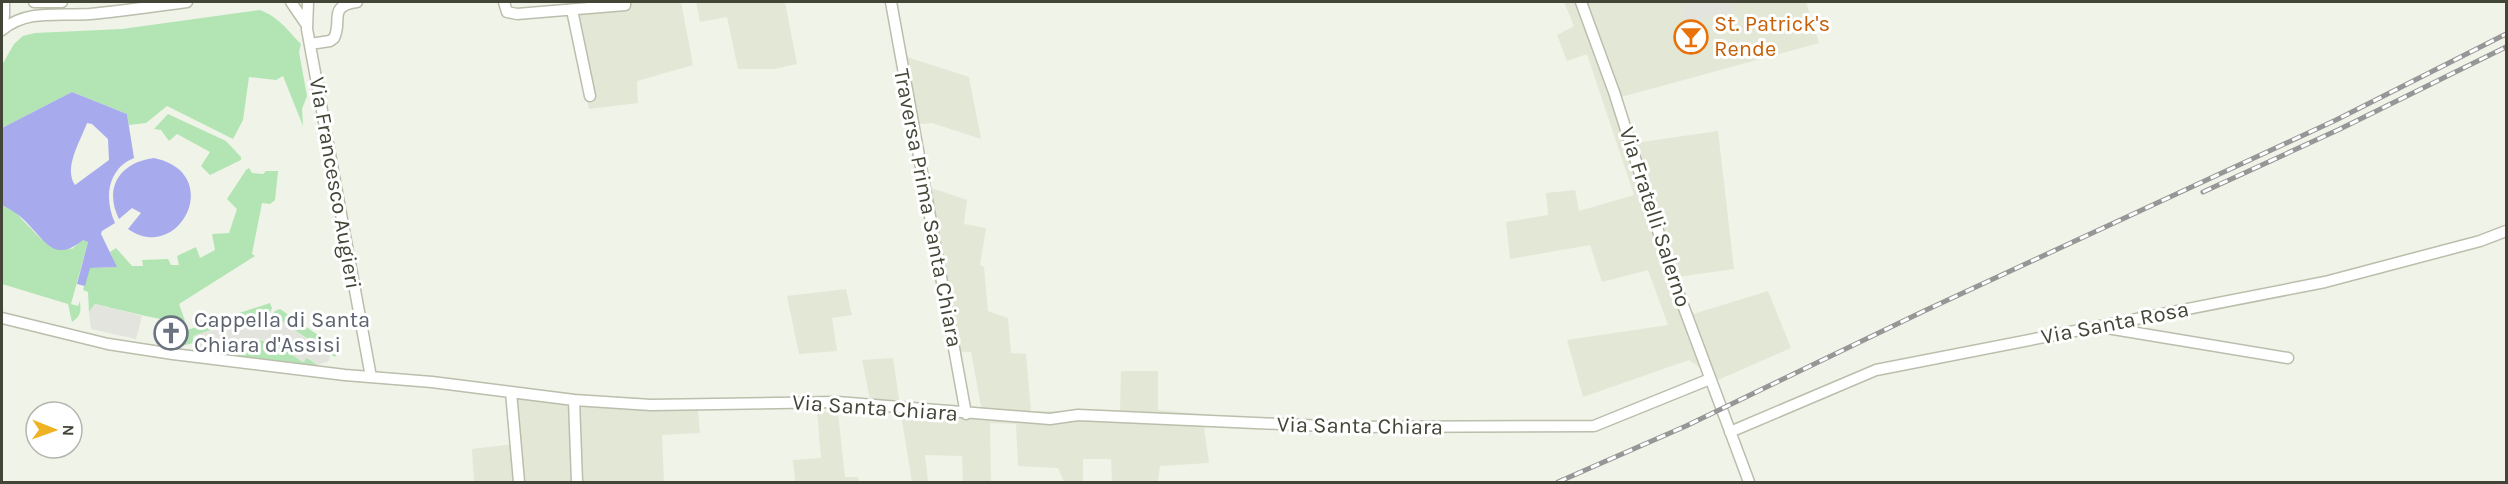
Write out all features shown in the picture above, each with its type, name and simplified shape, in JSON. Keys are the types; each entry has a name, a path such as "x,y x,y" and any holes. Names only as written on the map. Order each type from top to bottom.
{"street":[{"path":"2,30 4,2"},
{"path":"34,2 62,2"},
{"path":"2,30 12,21 37,15 89,14 187,2"},
{"name":"Via Francesco Augieri","path":"291,2 306,24"},
{"name":"Via Francesco Augieri","path":"308,2 306,24 309,44 371,377"},
{"path":"309,44 330,41 334,38 339,9 347,3 357,2"},
{"path":"504,2 507,12 512,14 625,5 625,2"},
{"name":"Traversa Prima Santa Chiara","path":"891,2 966,414"},
{"name":"Via Fratelli Salerno","path":"1581,2 1614,92 1674,281 1749,483"},
{"path":"572,10 590,96"},
{"name":"Via Santa Rosa","path":"1730,432 1876,370 2325,282 2480,241 2506,231"},
{"name":"Via Santa Chiara","path":"2,318 108,344 173,354 574,400 651,405 837,402 1050,419 1078,415 1347,427 1594,426 1710,379"},
{"path":"2098,327 2288,358"},
{"path":"511,392 519,483"},
{"path":"574,400 578,483"}],"shaded area":[{"path":"564,2 681,2 693,65 637,81 638,103 589,109"},
{"path":"696,2 785,2 797,64 774,69 738,69 727,17 700,22"},
{"path":"1564,2 1806,2 1819,43 1621,97 1635,143 1718,131 1734,269 1677,277 1690,315 1768,291 1791,348 1718,380 1689,360 1583,397 1567,340 1668,325 1648,270 1602,282 1590,245 1510,259 1506,222 1548,215 1546,193 1575,190 1579,211 1634,195 1587,54 1567,61 1557,35 1574,26"},
{"path":"1681,2 1732,2 1734,14 1685,22"},
{"path":"907,57 969,77 981,139 932,123 908,125 896,59"},
{"path":"920,184 967,200 964,224 986,228 980,265 984,267 988,311 1008,318 1011,353 1026,354 1031,411 1120,411 1121,371 1158,371 1158,410 1202,414 1209,463 1160,466 1158,482 1112,482 1111,459 1083,459 1083,482 1064,482 1058,468 1018,466 1016,424 990,423 991,482 963,482 962,456 925,455 928,482 912,482 901,415 872,410 862,360 893,358 900,406 982,412 971,352 950,351"},
{"path":"846,289 852,315 832,318 837,351 799,354 787,296"},
{"path":"95,304 142,316 136,339 91,329 89,312"},
{"path":"248,317 250,322 265,317 272,322 276,317 330,355 329,361 318,365 307,357 304,362 274,343 258,339 239,342 234,338 201,351 193,343 193,336"},
{"path":"508,386 645,401 697,399 700,433 662,435 664,482 474,482 472,449 514,444"},
{"path":"817,411 838,413 845,477 858,477 859,482 795,482 793,460 821,458"}],"green space":[{"path":"260,10 278,20 301,44 299,52 307,96 302,109 303,126 283,76 276,80 249,77 243,120 233,139 167,106 146,123 129,125 127,114 72,92 2,128 2,65 14,44 23,36 35,33 122,29"},
{"path":"168,114 226,141 241,157 241,160 210,175 201,166 210,152 177,134 169,141 161,130 154,129"},
{"path":"249,168 252,173 263,174 266,171 278,171 275,200 270,204 262,203 252,254 255,256 179,304 185,321 156,318 95,304 89,312 88,292 83,290 89,268 116,267 110,252 116,248 132,266 143,266 142,260 168,259 171,265 179,265 177,256 196,247 200,258 215,250 212,234 229,233 237,209 227,199"},
{"path":"2,205 14,211 41,239 72,249 83,239 88,242 71,304 78,306 80,301 79,316 72,322 68,304 2,284"},
{"path":"270,303 272,308 270,313 249,320 248,317 194,336 193,343 167,350 167,343 179,342 181,332"},
{"path":"280,309 340,350 335,357 272,315"},
{"path":"234,338 240,342 266,341 303,362 306,357 319,366 315,369 202,353 204,348"}],"water":[{"path":"72,92 127,114 134,158 118,169 113,177 109,195 115,223 101,234 117,267 90,268 85,286 77,284 88,242 83,240 66,250 53,248 20,216 2,205 2,128","holes":["87,123 92,124 108,139 109,160 75,185 71,171 74,154"]},
{"path":"154,158 176,167 187,180 191,197 187,213 178,226 164,235 147,237 128,229 141,213 132,208 119,219 113,197 114,187 124,171 142,160"}],"railway":[{"path":"1558,482 1686,426 1924,311 2336,120 2506,34"},
{"path":"2203,192 2340,129 2506,47"}],"place":[{"name":"St. Patrick's Rende","path":"1691,37"},
{"name":"Cappella di Santa Chiara d'Assisi","path":"171,333"}]}
